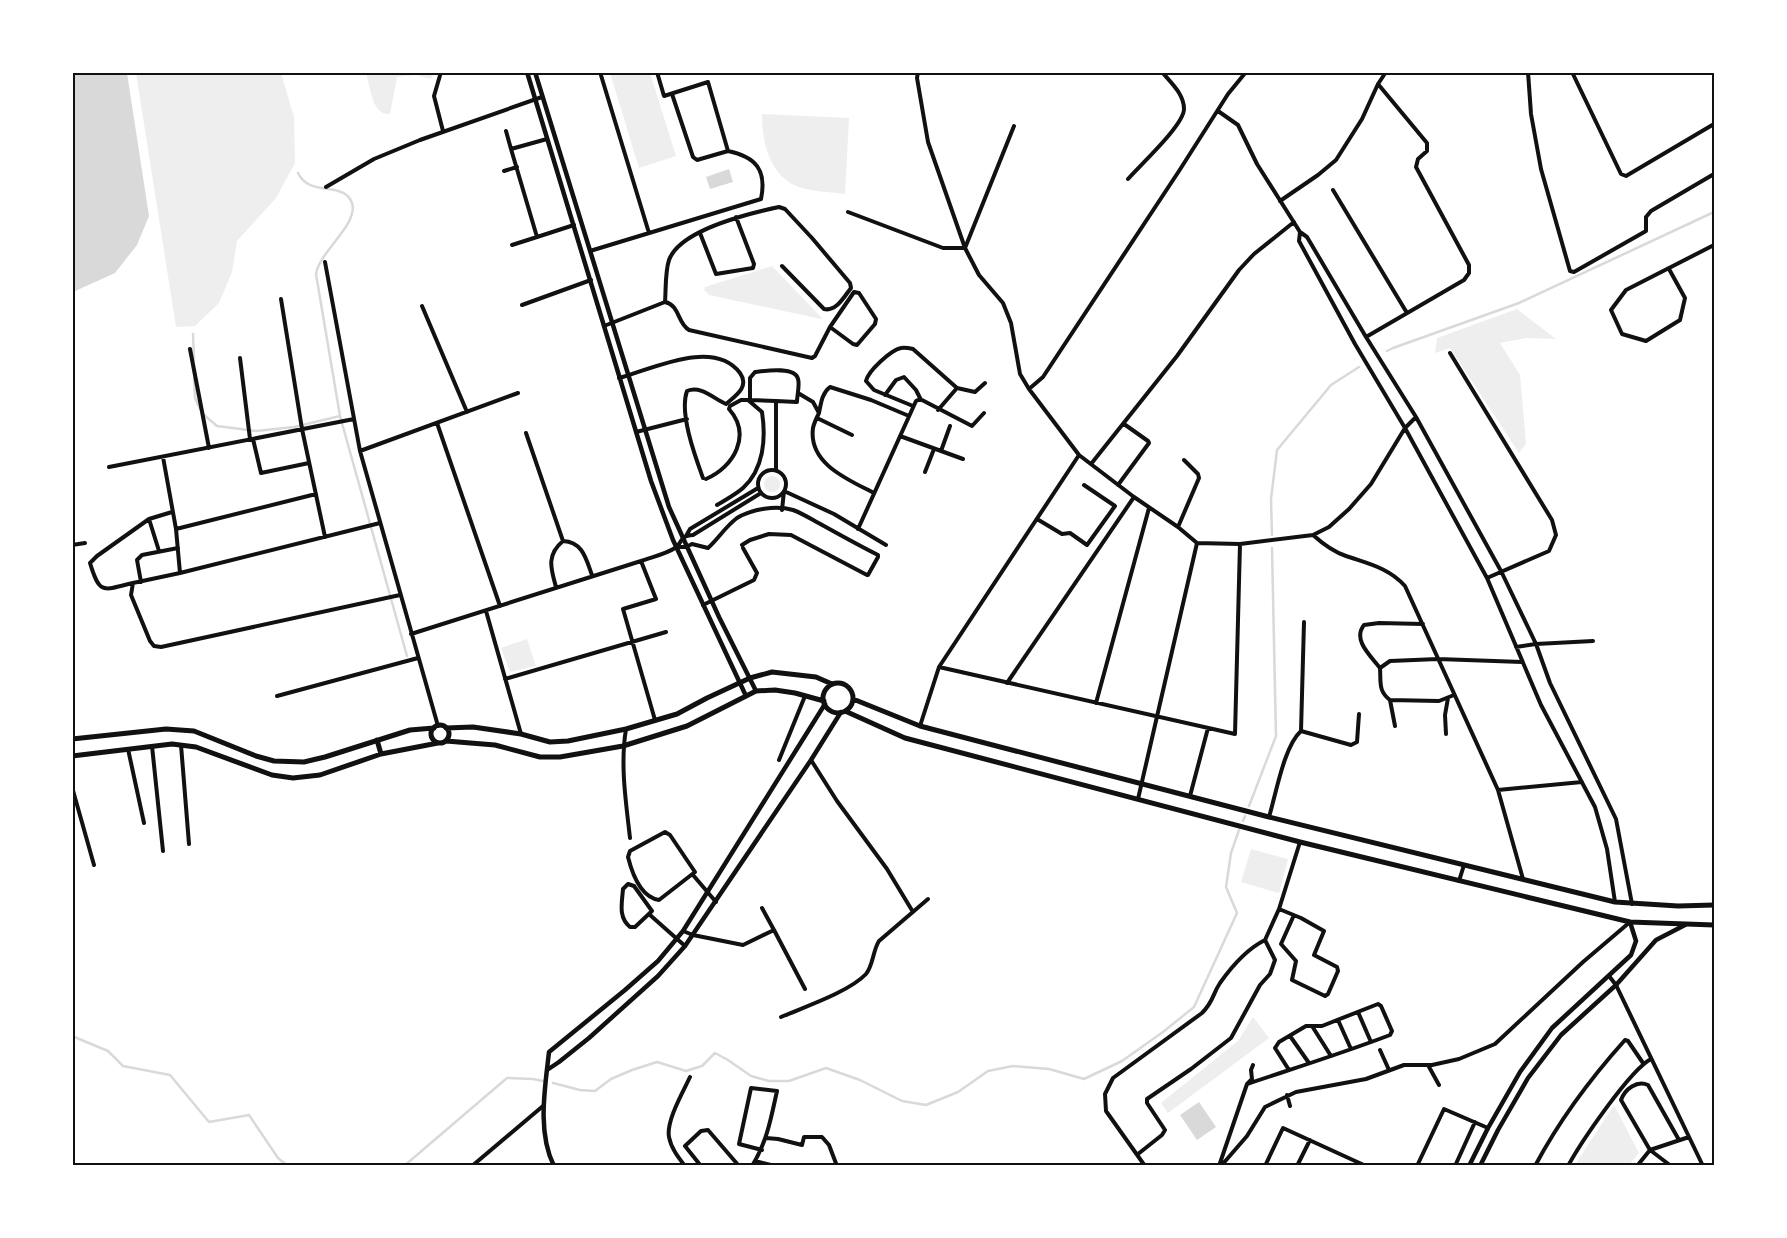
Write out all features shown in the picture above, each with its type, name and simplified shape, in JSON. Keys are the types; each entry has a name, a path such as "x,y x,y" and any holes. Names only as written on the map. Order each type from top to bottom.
{"main road":[{"path":"72,739 166,729 194,731 274,762 304,762 410,730 436,727 473,727 521,734 550,742 568,741 626,729 676,714 750,678 772,672 816,677 832,684 839,683 848,686 853,700 852,704 843,712"},
{"path":"824,702 826,690 832,684"},
{"path":"72,756 172,744 196,747 272,775 293,778 320,775 381,754 446,741 494,745 540,757 560,757 623,746 686,726 756,691 775,690 824,702 831,711 843,712 905,738 1300,842 1630,922 1714,925"},
{"path":"853,700 920,726 1270,817 1615,902 1678,906 1714,905"},
{"path":"436,727 432,736 438,743"},
{"path":"446,728 449,732 446,741"},
{"path":"377,740 381,754"}],"street":[{"path":"441,72 434,96 444,132"},
{"path":"527,72 651,481 676,547 746,696"},
{"path":"536,72 542,97 669,507 712,602 756,691"},
{"path":"600,72 649,233"},
{"path":"657,72 664,96 708,82 728,150"},
{"path":"918,72 917,78 928,142 965,248 979,275 1003,304 1011,323 1020,374 1029,389 1079,455 1197,543 1240,544 1313,536 1329,527 1349,509 1371,484 1405,428 1416,417"},
{"path":"1128,179 1182,118 1184,108 1179,92 1162,72"},
{"path":"1029,389 1043,377 1228,94 1246,72"},
{"path":"1280,201 1336,160 1362,120 1378,84 1386,72"},
{"path":"1528,72 1531,114 1541,169 1570,270 1574,272 1646,232 1646,217 1651,211 1714,174"},
{"path":"1572,72 1621,174 1626,176 1714,124"},
{"path":"1366,337 1464,280 1469,274 1469,265 1416,167 1418,158 1426,151 1427,143 1378,84"},
{"path":"590,252 761,199 764,185 761,172 753,161 742,154 728,150 697,160 693,157 672,94"},
{"path":"326,187 374,159 542,97"},
{"path":"1218,111 1238,125 1257,164 1300,232 1306,237 1416,417 1501,571 1536,644 1550,682 1616,819 1632,904"},
{"path":"965,248 1014,126"},
{"path":"506,131 537,237"},
{"path":"511,149 547,138"},
{"path":"504,171 516,167"},
{"path":"1333,190 1407,313"},
{"path":"665,302 668,265 671,256 684,242 736,217 779,207 785,209 812,238 850,283 851,288 833,309 827,310 782,266"},
{"path":"848,212 943,248 965,248"},
{"path":"700,233 716,274 753,268 754,264 736,217"},
{"path":"1091,464 1177,356 1238,270 1254,254 1294,222"},
{"path":"512,245 574,226"},
{"path":"1300,232 1299,241 1355,344 1405,428 1486,578 1541,705 1595,807 1607,849 1615,902"},
{"path":"1669,269 1685,298 1680,320 1646,341 1622,334 1611,310 1626,290 1714,246"},
{"path":"325,262 360,451 436,727"},
{"path":"522,305 591,280"},
{"path":"604,326 665,302 670,303 674,307 680,322 689,330 812,358 815,356 830,327 854,292 860,293 876,322 857,345 830,327"},
{"path":"281,299 302,429 325,537"},
{"path":"422,306 467,412"},
{"path":"913,406 874,390 866,381 867,375 885,357 899,348 913,349 957,388 975,392 985,383"},
{"path":"190,350 209,448"},
{"path":"1450,353 1552,520 1556,535 1550,551 1486,578"},
{"path":"619,378 679,360 700,356 718,359 732,365 740,373 744,380 743,387 726,404 705,392 691,389 687,390 684,398 687,419 705,479 717,475 734,458 739,425 736,416 729,409 730,406 741,400 748,400 762,412 764,446 759,463 743,488 717,505"},
{"path":"240,358 252,439 261,473 309,463"},
{"path":"790,371 795,374 798,379 797,402 776,402 750,400 750,378 754,372 790,371"},
{"path":"885,395 896,380 904,377 916,390 921,400 972,426 984,413"},
{"path":"874,493 840,476 825,462 815,447 813,428 826,390 830,387 871,400 909,416"},
{"path":"938,410 957,388"},
{"path":"360,451 518,393"},
{"path":"798,394 813,402 819,413"},
{"path":"858,529 913,406 916,401 921,400"},
{"path":"776,402 776,470"},
{"path":"817,418 852,435"},
{"path":"109,467 354,419"},
{"path":"636,432 687,419"},
{"path":"437,423 500,606"},
{"path":"1118,485 1149,443 1124,424"},
{"path":"941,451 950,426"},
{"path":"526,434 563,541"},
{"path":"900,436 962,459"},
{"path":"925,472 934,449"},
{"path":"920,726 939,667 1079,455"},
{"path":"163,457 176,529 180,573"},
{"path":"1178,527 1199,478 1198,474 1184,460"},
{"path":"782,510 786,488 785,479 776,470 767,470 760,475 757,483 764,496 777,497 784,492"},
{"path":"755,472 760,475"},
{"path":"1084,485 1124,512"},
{"path":"676,547 690,529 758,488"},
{"path":"784,492 834,514 886,545"},
{"path":"684,537 693,535 761,493"},
{"path":"176,529 316,494"},
{"path":"1007,683 1134,497"},
{"path":"1087,545 1115,506"},
{"path":"1096,702 1149,508"},
{"path":"411,634 641,561 676,547 698,544 708,548 715,542 723,529 744,515 762,510 793,510 878,555 867,576 791,535 780,532 769,534 750,540 743,546 757,573 754,580 703,605"},
{"path":"172,512 149,519 90,563 95,580 100,587 105,590 141,582 380,524"},
{"path":"149,519 159,552"},
{"path":"1037,519 1062,534 1070,533 1096,552"},
{"path":"690,529 693,535"},
{"path":"1313,536 1336,551 1379,566 1398,578 1405,586 1498,790 1523,879"},
{"path":"556,587 550,560 555,550 563,541"},
{"path":"563,541 575,544 583,551 592,575"},
{"path":"72,545 85,543"},
{"path":"1138,799 1197,543"},
{"path":"939,667 1235,734 1240,544"},
{"path":"141,582 137,560 142,554 178,548"},
{"path":"641,561 656,599 623,609 655,720"},
{"path":"133,583 131,595 150,641 154,646 161,647 400,595"},
{"path":"486,611 521,734"},
{"path":"1301,731 1304,622"},
{"path":"1423,624 1378,623 1364,625 1360,629 1362,644 1380,668 1381,691 1390,700 1439,701 1454,695"},
{"path":"505,679 666,632"},
{"path":"1516,647 1593,641"},
{"path":"277,696 418,658"},
{"path":"1380,668 1390,661 1438,659 1522,662"},
{"path":"779,760 805,696"},
{"path":"1446,734 1448,698"},
{"path":"1390,700 1395,726"},
{"path":"554,1166 547,1152 543,1106 549,1052 626,990 658,961 676,940 707,893 824,702"},
{"path":"547,1070 589,1038 658,976 685,946 843,712"},
{"path":"1301,731 1351,745 1357,742 1359,714"},
{"path":"1190,796 1208,728"},
{"path":"626,729 623,746 624,788 630,838"},
{"path":"1270,817 1286,756 1294,736 1301,731"},
{"path":"181,745 190,844"},
{"path":"152,746 163,851"},
{"path":"128,750 144,823"},
{"path":"811,760 837,801 887,869 913,912"},
{"path":"1498,790 1582,782"},
{"path":"73,789 94,865"},
{"path":"665,832 670,835 694,869 693,875 659,900 653,899 634,878 628,854 630,851 665,832"},
{"path":"1145,1166 1106,1111 1105,1094 1108,1087 1114,1078 1129,1066 1202,1013 1211,1004 1219,984 1232,968 1253,946 1265,940 1279,909 1300,842"},
{"path":"1459,881 1464,865"},
{"path":"693,875 716,902"},
{"path":"628,884 634,886 651,909 652,912 650,914 635,927 630,927 626,924 621,913 622,889 628,884"},
{"path":"781,1017 841,990 858,980 867,972 874,948 879,941 928,899"},
{"path":"762,908 805,989"},
{"path":"1279,909 1294,915 1324,931 1314,955 1337,968 1338,971 1328,994 1325,996 1292,980 1296,961 1281,944 1294,915"},
{"path":"650,914 676,940 685,946"},
{"path":"1220,1166 1247,1136 1266,1107 1287,1095 1366,1079 1404,1065 1428,1065 1459,1059 1495,1044 1583,962 1630,922 1636,941 1631,955 1552,1028 1520,1072 1469,1166"},
{"path":"1480,1166 1528,1078 1561,1035 1616,985 1656,940 1685,925"},
{"path":"683,931 693,935 744,945 774,930"},
{"path":"1138,1154 1162,1135 1165,1130 1147,1103 1147,1099 1191,1069 1231,1038 1260,985 1270,974 1275,960 1265,940"},
{"path":"1609,976 1616,985 1703,1166"},
{"path":"1247,1084 1289,1070 1309,1063 1331,1056 1390,1035 1392,1031 1381,1006 1378,1004 1322,1026 1306,1026 1279,1042 1275,1048 1289,1070"},
{"path":"1358,1012 1371,1042"},
{"path":"1338,1020 1351,1049"},
{"path":"1312,1026 1331,1056"},
{"path":"1290,1036 1309,1063"},
{"path":"1535,1166 1564,1116 1595,1074 1625,1040 1628,1041 1643,1063"},
{"path":"1380,1050 1389,1070"},
{"path":"1568,1166 1602,1115 1643,1063 1651,1059"},
{"path":"1220,1166 1247,1084 1252,1079 1251,1070 1253,1065"},
{"path":"1428,1065 1439,1085"},
{"path":"685,1166 672,1147 668,1135 671,1120 690,1077"},
{"path":"1671,1166 1650,1150 1621,1100 1628,1089 1644,1083 1648,1085 1679,1140"},
{"path":"752,1166 762,1150 777,1092 750,1088 739,1144 762,1150"},
{"path":"1287,1095 1290,1106"},
{"path":"472,1166 543,1106"},
{"path":"1417,1166 1444,1109 1488,1128"},
{"path":"1455,1166 1475,1122"},
{"path":"1265,1166 1282,1128 1366,1166"},
{"path":"701,1166 685,1146 701,1131 708,1130 738,1166"},
{"path":"766,1138 802,1145 804,1137 822,1137 829,1145 837,1166"},
{"path":"1637,1166 1650,1150 1689,1137"},
{"path":"1297,1166 1310,1140"},
{"path":"755,1161 775,1166"}],"shaded area":[{"path":"366,72 433,73 431,79 415,75 397,77 390,114 379,110 376,105"},
{"path":"72,73 127,73 149,216 137,245 115,273 73,292"},
{"path":"136,73 281,73 294,117 295,163 276,198 237,241 232,272 219,303 195,326 176,327"},
{"path":"610,73 650,73 676,156 639,168"},
{"path":"762,114 849,118 845,194 802,188 782,177 775,168 766,148"},
{"path":"729,169 733,182 710,189 706,177"},
{"path":"772,266 821,319 709,295 704,290 705,287"},
{"path":"1517,309 1556,339 1526,338 1500,343 1520,375 1526,444 1519,453 1450,348 1435,353 1437,338"},
{"path":"772,476 780,484 772,492 764,484"},
{"path":"527,639 536,666 510,672 501,648"},
{"path":"1251,849 1288,859 1279,893 1241,882"},
{"path":"1253,1017 1269,1038 1168,1113 1161,1103 1238,1041"},
{"path":"1199,1102 1216,1127 1197,1140 1180,1115"},
{"path":"1614,1105 1639,1153 1629,1165 1575,1165"}],"waterway":[{"path":"298,173 303,181 310,185 341,192 348,196 352,203 353,211 350,220 324,257 316,274 340,416 407,656"},
{"path":"1387,351 1519,303 1714,212"},
{"path":"193,334 194,360"},
{"path":"1272,535 1271,499 1277,450 1331,385 1359,367"},
{"path":"194,378 195,398 200,409"},
{"path":"203,414 217,426 256,431 294,427 340,416"},
{"path":"1249,806 1276,736 1272,548"},
{"path":"1243,821 1245,816"},
{"path":"553,1083 580,1090 595,1091 611,1079 657,1062 686,1071 702,1066 715,1053 751,1076 769,1081 789,1081 826,1068 860,1080 902,1101 926,1105 958,1092 988,1071 1013,1066 1049,1069 1084,1079 1122,1061 1194,1007 1237,913 1226,887 1231,853 1239,830"},
{"path":"72,1036 108,1051 123,1066 170,1075 209,1122 249,1115 278,1158 288,1166"},
{"path":"404,1166 507,1078 543,1081"}]}
